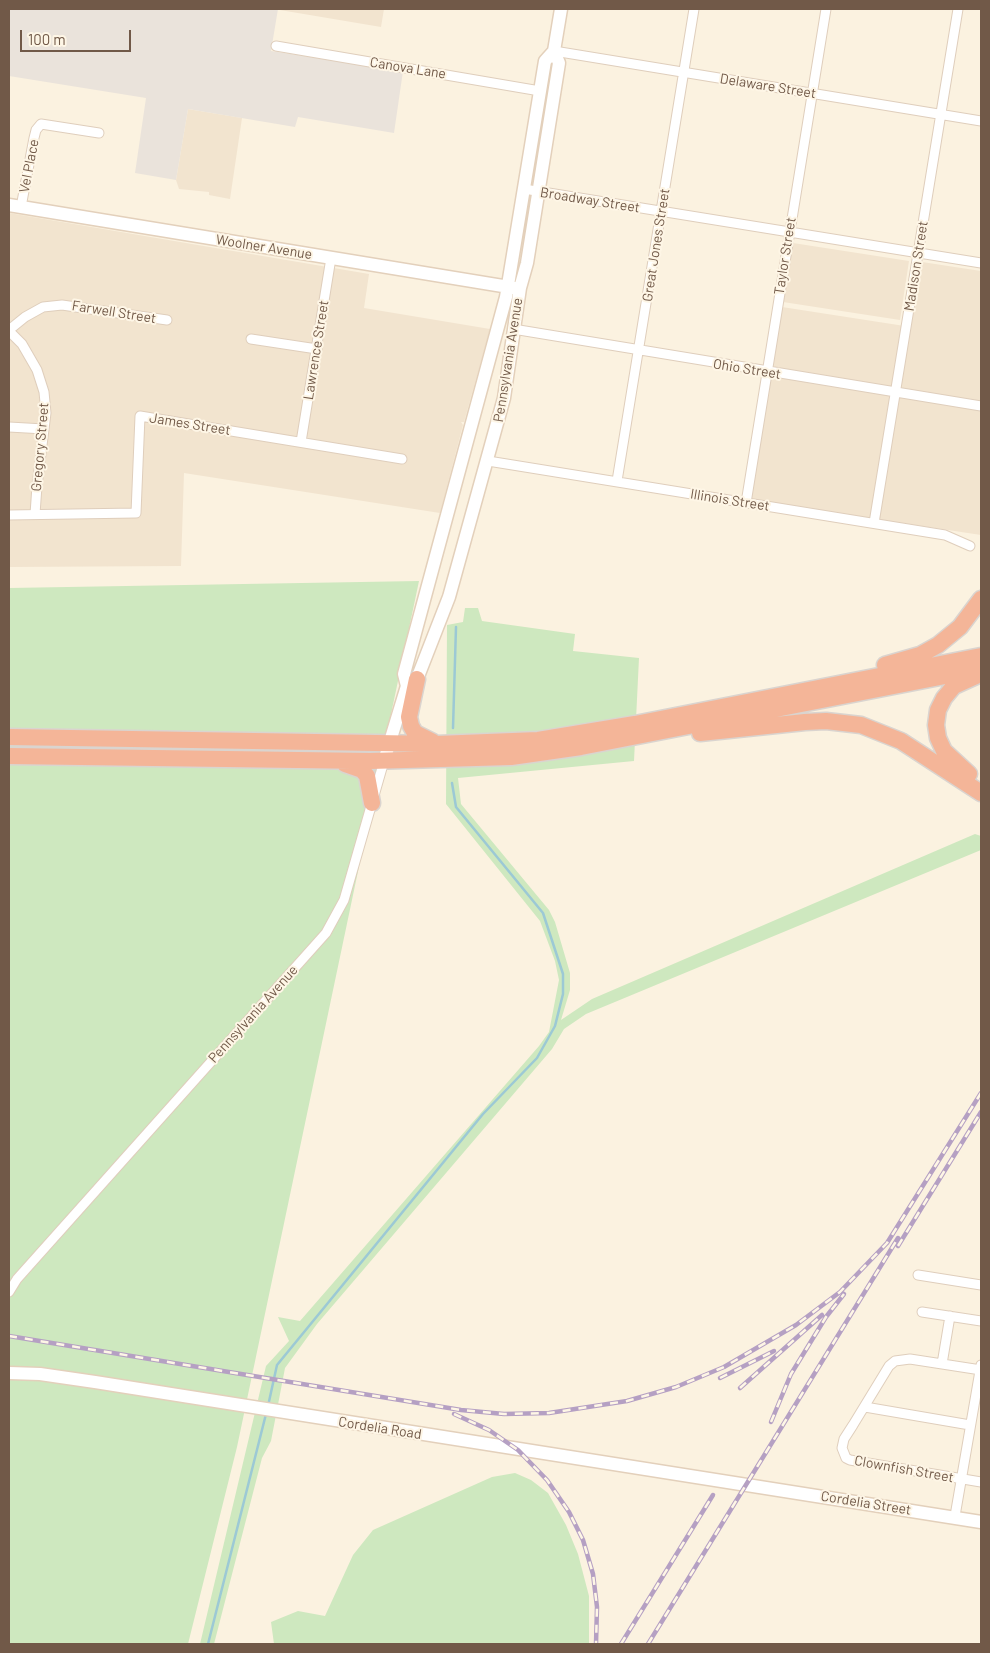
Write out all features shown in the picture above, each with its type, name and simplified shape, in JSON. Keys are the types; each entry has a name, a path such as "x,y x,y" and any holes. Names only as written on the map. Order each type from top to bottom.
{"highway":[{"path":"730,705 759,693 870,669 920,655 960,627 981,599"},
{"path":"9,737 437,744 538,740 981,656"},
{"path":"9,756 384,761 511,757 636,736 981,668"},
{"path":"981,675 967,679 949,692 938,710 936,725 938,738 944,751 955,763 981,782"},
{"path":"412,682 409,717 411,726 415,733 437,744"},
{"path":"636,736 665,737 805,722 843,722 875,729 901,741 981,793"},
{"path":"333,760 362,770 369,782 372,803"}],"main road":[{"name":"Pennsylvania Avenue","path":"384,761 388,743 412,682 449,597 504,398 513,329 514,287 524,189 545,61 554,51 561,9"},
{"name":"Pennsylvania Avenue","path":"412,682 404,674 514,287 527,263 560,64 554,51"},
{"name":"Woolner Avenue","path":"15,206 514,287"},
{"name":"Cordelia Road","path":"9,1373 95,1382 279,1413 750,1486"},
{"name":"Cordelia Street","path":"750,1486 955,1516 981,1522"}],"street":[{"name":"Great Jones Street","path":"618,481 694,9"},
{"name":"Taylor Street","path":"746,502 826,9"},
{"name":"Madison Street","path":"874,524 958,9"},
{"name":"Canova Lane","path":"276,46 540,91"},
{"name":"Delaware Street","path":"554,51 981,121"},
{"name":"Vel Place","path":"15,206 36,130 41,124 99,132"},
{"name":"Broadway Street","path":"524,189 981,263"},
{"name":"Lawrence Street","path":"301,442 331,258"},
{"name":"Farwell Street","path":"9,331 25,317 43,307 62,304 167,320"},
{"name":"Ohio Street","path":"513,329 981,406"},
{"name":"Gregory Street","path":"9,331 22,344 37,370 44,392 44,429 36,486 35,514"},
{"path":"251,339 317,349"},
{"name":"James Street","path":"9,515 136,513 140,416 402,459"},
{"path":"9,427 44,429"},
{"name":"Illinois Street","path":"488,461 946,535 970,546"},
{"name":"Pennsylvania Avenue","path":"9,1292 17,1279 326,933 344,900 384,761"},
{"path":"918,1275 981,1285"},
{"path":"922,1312 981,1321"},
{"path":"942,1364 950,1316"},
{"path":"955,1516 970,1425 977,1404 981,1368 910,1359 895,1361 889,1366 865,1407 970,1425"},
{"name":"Clownfish Street","path":"865,1407 844,1439 842,1448 846,1458 961,1479"},
{"path":"961,1479 981,1482"}],"shaded area":[{"path":"9,9 278,9 271,51 403,71 394,133 298,117 295,127 188,109 176,180 135,173 146,98 9,76"},
{"path":"274,9 384,9 381,27"},
{"path":"188,109 242,118 230,199 209,195 209,192 179,189 176,180"},
{"path":"9,213 369,274 364,308 490,329 464,422 461,422 463,425 440,513 184,473 181,566 9,567"},
{"path":"793,243 909,261 900,320 783,302"},
{"path":"922,262 981,271 981,535 751,500 782,307 911,327"}],"green space":[{"path":"419,581 237,1447 188,1644 9,1644 9,588"},
{"path":"465,608 478,608 482,621 575,634 573,651 639,658 634,761 458,778 461,804 549,910 555,922 570,973 570,990 561,1020 592,999 975,834 981,836 981,850 586,1014 564,1029 552,1049 317,1324 285,1368 271,1441 262,1458 214,1644 200,1644 266,1366 289,1341 278,1317 300,1321 539,1046 549,1032 559,980 555,961 540,921 446,804 447,625 463,622"},
{"path":"515,1473 531,1480 548,1493 566,1525 578,1554 589,1596 589,1644 274,1644 271,1622 298,1611 325,1616 353,1555 373,1530 492,1477"}],"waterway":[{"path":"453,728 456,627"},
{"path":"268,1406 277,1365 483,1114 537,1058 555,1026 563,994 563,974 543,913 456,807 452,783"},
{"path":"208,1644 266,1414"}],"railway":[{"path":"9,1336 461,1410 504,1414 549,1413 627,1401 676,1387 724,1367 796,1325 840,1292 887,1243 981,1093"},
{"path":"898,1246 981,1112"},
{"path":"648,1644 898,1238"},
{"path":"771,1422 791,1374 826,1317 844,1294"},
{"path":"740,1388 822,1315"},
{"path":"720,1378 774,1351"},
{"path":"454,1414 489,1430 518,1450 547,1480 569,1512 583,1540 593,1574 597,1607 596,1644"},
{"path":"621,1644 713,1495"}]}
